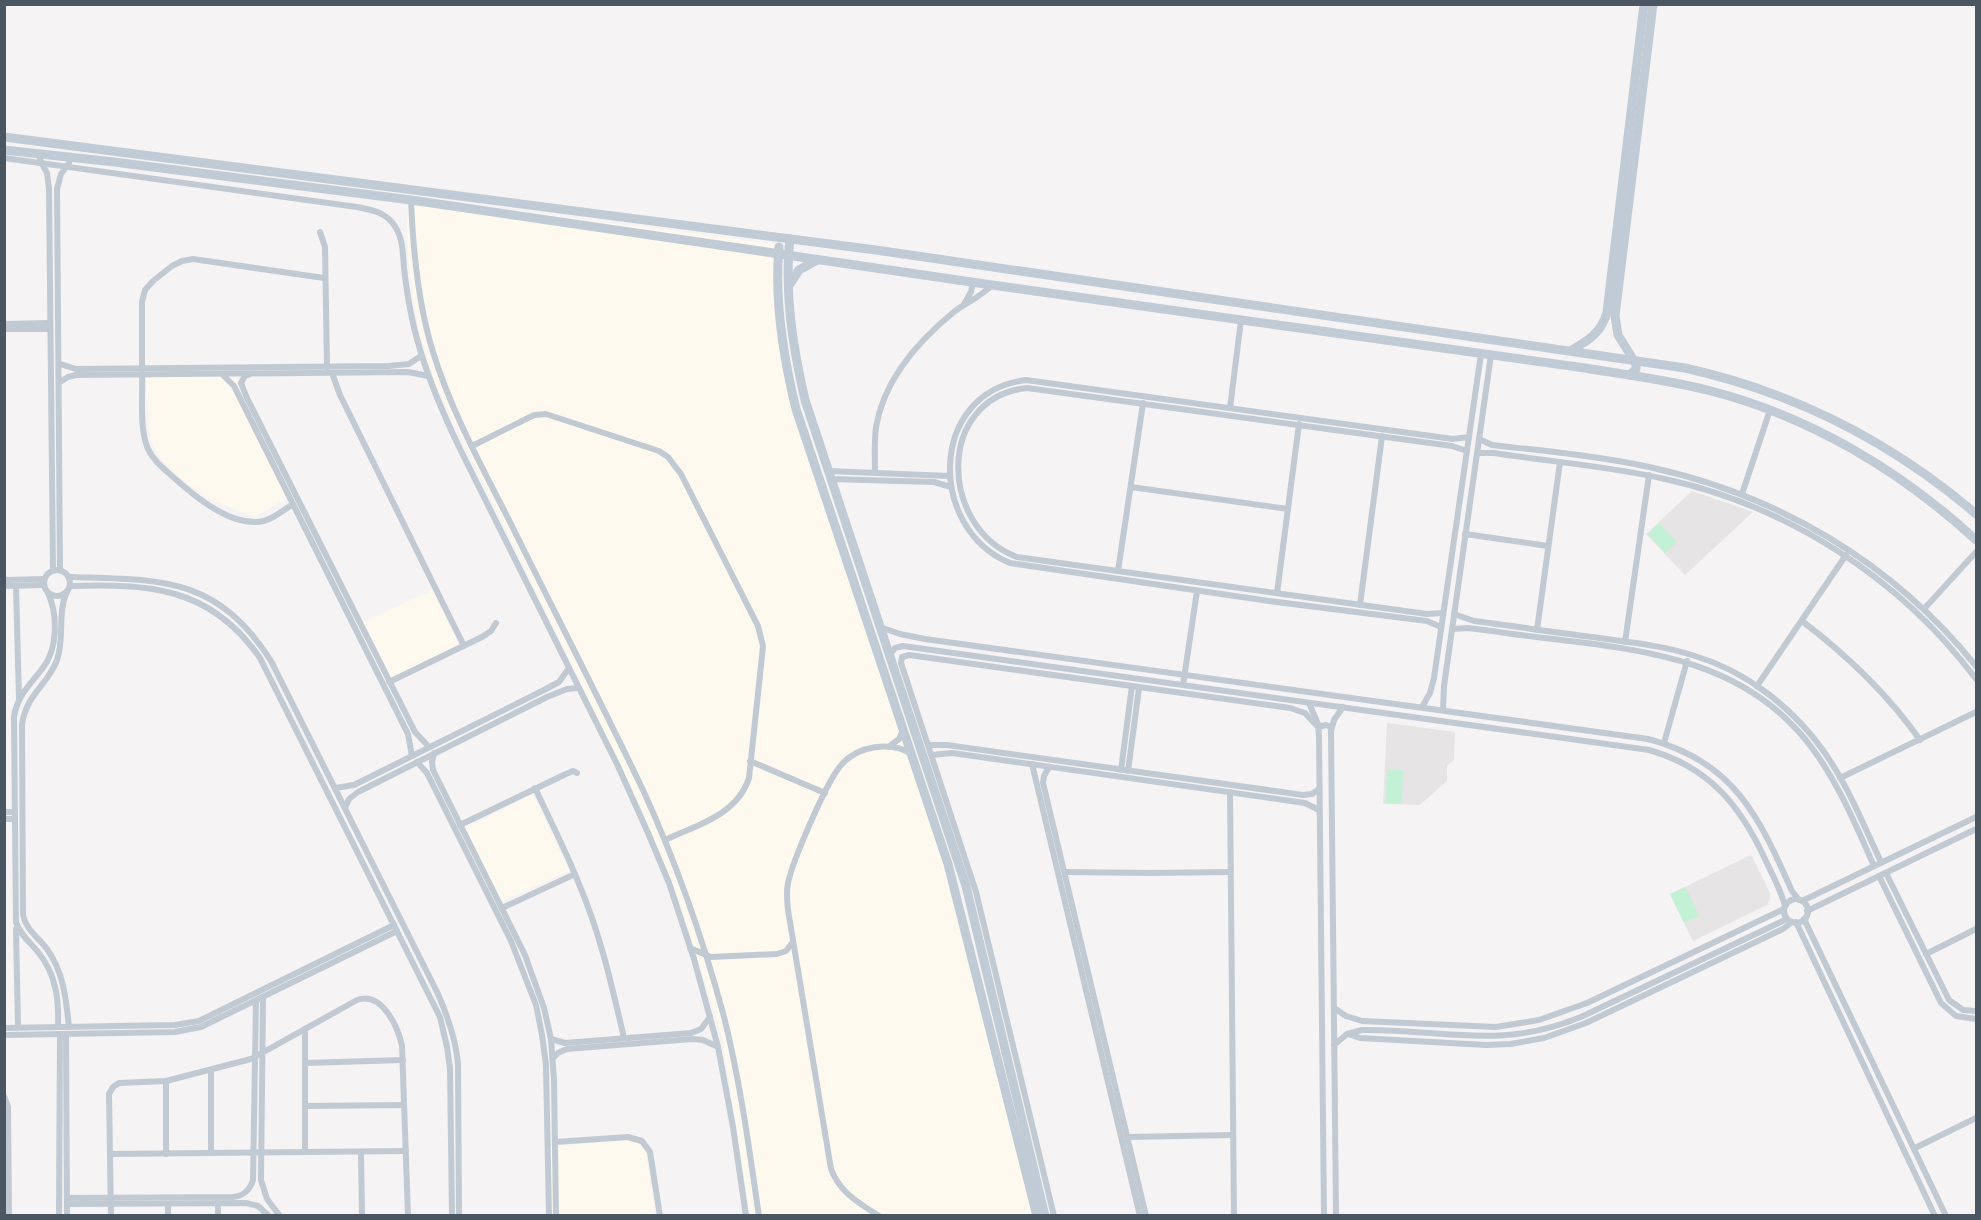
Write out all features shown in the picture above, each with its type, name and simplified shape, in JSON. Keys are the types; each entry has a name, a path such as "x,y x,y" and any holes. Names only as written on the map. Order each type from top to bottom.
{"street":[{"path":"1571,350 1594,336 1601,327 1607,312 1644,4"},
{"path":"1630,375 1636,367 1634,359 1618,335 1615,316 1653,4"},
{"path":"4,137 876,250 1654,362 1734,381 1802,405 1833,419 1899,456 1932,478 1977,514"},
{"path":"4,150 66,165 373,210 393,223 401,243 409,302 421,356 428,376 477,484 598,726 651,839 673,894 718,1047 746,1215"},
{"path":"4,158 74,158 411,200 1653,379 1711,391 1770,410 1827,435 1882,467 1934,503 1977,540"},
{"path":"39,158 47,172 49,189 53,570"},
{"path":"60,570 57,189 61,174 74,158"},
{"path":"165,158 175,163 172,169"},
{"path":"211,163 209,169 220,175"},
{"path":"411,200 413,241 421,299 433,352 446,387 472,446 609,721 665,840 708,957 735,1071 759,1215"},
{"path":"590,226 594,222 591,214"},
{"path":"615,229 614,224 620,218"},
{"path":"320,232 325,247 327,367"},
{"path":"780,238 779,307 788,376 796,409 956,890 1037,1215"},
{"path":"790,239 788,254 790,317 799,372 809,411 936,792 974,917 1045,1215"},
{"path":"401,243 413,241"},
{"path":"873,267 868,257 876,250"},
{"path":"292,504 267,520 255,522 221,512 197,498 157,462 147,448 142,372 143,294 150,284 176,262 193,260 324,278"},
{"path":"789,286 794,275 804,265 823,260"},
{"path":"964,304 971,292 973,282"},
{"path":"875,473 876,425 893,379 906,359 920,344 964,304 982,295 992,285"},
{"path":"1353,336 1358,330 1356,319"},
{"path":"1230,408 1241,320"},
{"path":"1379,339 1375,330 1381,322"},
{"path":"4,324 50,326"},
{"path":"4,329 50,326"},
{"path":"1422,707 1430,693 1434,678 1480,354"},
{"path":"1443,710 1445,679 1491,355"},
{"path":"60,364 85,372 332,373 389,369 409,364 421,356"},
{"path":"1653,379 1650,370 1654,362"},
{"path":"142,372 327,367 389,369 428,376"},
{"path":"60,382 85,372"},
{"path":"332,373 340,395 464,646"},
{"path":"222,374 232,383 244,400 389,682 410,730 412,756"},
{"path":"250,374 245,376 242,383 244,400 292,504 410,730 429,747"},
{"path":"1443,613 1427,614 1118,572 1010,563 987,550 964,522 951,488 951,450 955,434 964,416 973,405 996,388 1026,380 1230,408 1361,430 1382,436 1452,446 1467,451"},
{"path":"1441,627 1428,621 1269,601 1052,567 1002,551 984,536 971,517 960,486 958,455 966,429 979,411 999,395 1027,388 1299,424 1453,439 1469,437"},
{"path":"1118,572 1143,403"},
{"path":"1474,403 1484,405"},
{"path":"973,405 979,411"},
{"path":"1742,494 1770,410"},
{"path":"472,446 534,415 546,414 659,451 675,465 761,636 762,656 745,788 732,806 665,840"},
{"path":"1269,601 1274,593 1299,424"},
{"path":"1360,605 1382,436"},
{"path":"1479,439 1492,445 1618,462 1742,494 1781,510 1846,555 1893,592 1928,623 1977,679"},
{"path":"1523,458 1524,449"},
{"path":"1478,453 1649,475 1666,475 1811,530 1866,561 1924,609 1977,666"},
{"path":"1537,630 1560,462"},
{"path":"830,475 875,473 930,478 951,488"},
{"path":"830,475 930,478 950,476"},
{"path":"1625,642 1649,475"},
{"path":"477,484 488,479"},
{"path":"1131,487 1288,509"},
{"path":"1466,534 1548,546"},
{"path":"1924,609 1977,552"},
{"path":"1756,686 1846,555"},
{"path":"1450,565 1461,567"},
{"path":"19,700 44,667 51,651 54,615 44,582 47,574 53,570 60,570 69,577 150,580 184,588 204,596 226,610 250,633 271,661 438,994 448,1019 457,1055 459,1215"},
{"path":"59,1215 63,1030 66,995 60,974 47,950 28,928 24,919 15,816 23,717 31,699 51,673 57,660 62,639 63,601 68,589 69,577"},
{"path":"4,579 44,582"},
{"path":"4,586 44,582"},
{"path":"1183,685 1194,590 1192,582"},
{"path":"16,586 19,700 14,717 19,777 19,880 16,922 18,1027"},
{"path":"48,593 57,596 68,589 147,587 174,592 201,604 230,622 260,658 431,997 443,1027 449,1057 452,1215"},
{"path":"1454,614 1492,627 1697,656 1736,678 1775,709 1811,746 1842,797 1874,866"},
{"path":"1802,621 1842,653 1881,690 1920,740"},
{"path":"389,682 487,635 496,623"},
{"path":"880,627 925,639 1639,737 1664,743 1695,758 1731,785 1759,820 1793,894 1806,905 1804,919 1946,1215"},
{"path":"1452,628 1492,627 1537,630 1625,642 1756,686 1784,707 1822,749 1840,778 1881,862"},
{"path":"924,649 925,639"},
{"path":"890,656 892,650 900,646 924,649 1649,750 1670,756 1688,765 1717,786 1736,807 1754,834 1785,907 1935,1215"},
{"path":"1054,1215 976,892 901,659 905,655 1301,711 1318,727"},
{"path":"1664,743 1687,662"},
{"path":"335,788 354,785 544,690 559,682 569,668"},
{"path":"1101,674 1101,682"},
{"path":"1434,678 1445,679"},
{"path":"1124,770 1135,687"},
{"path":"345,808 349,799 358,792 547,697 567,688 578,688"},
{"path":"544,690 547,697"},
{"path":"279,695 286,692"},
{"path":"1260,696 1260,705"},
{"path":"1380,701 1380,712"},
{"path":"1310,703 1318,727 1324,1215"},
{"path":"1336,1215 1331,727 1336,715 1343,707"},
{"path":"1840,778 1977,712"},
{"path":"598,726 609,721"},
{"path":"1522,731 1523,721"},
{"path":"1318,727 1323,725 1331,727"},
{"path":"879,1215 846,1194 839,1186 831,1169 786,900 789,880 836,771 847,759 862,751 891,745 899,739 903,730"},
{"path":"891,745 911,753"},
{"path":"929,745 953,746 1124,770 1275,795 1305,802 1319,810"},
{"path":"434,753 432,765 434,779 506,924 532,970 551,1039 556,1215"},
{"path":"932,754 952,753 1230,792 1306,795 1319,789"},
{"path":"750,761 825,793"},
{"path":"417,762 434,779 502,908 536,1005 543,1035 546,1065 549,1215"},
{"path":"1032,764 1065,872 1090,996 1128,1137 1146,1215"},
{"path":"1049,767 1041,789 1140,1215"},
{"path":"460,825 572,771 578,773"},
{"path":"354,785 358,792"},
{"path":"534,788 575,874 601,945 624,1038"},
{"path":"925,795 932,795 936,792"},
{"path":"1230,792 1234,1215"},
{"path":"931,812 937,808 941,809"},
{"path":"4,812 15,816"},
{"path":"4,819 15,816"},
{"path":"1334,1008 1346,1016 1362,1021 1484,1027 1528,1023 1587,1003 1762,920 1785,907 1791,900 1800,900 1825,889 1977,817"},
{"path":"1960,825 1966,835"},
{"path":"1807,910 1977,829"},
{"path":"1771,871 1781,866"},
{"path":"1065,872 1230,872"},
{"path":"502,908 575,874"},
{"path":"1883,874 1951,1003 1963,1010 1977,1011"},
{"path":"1883,874 1927,974 1945,1008 1962,1018 1977,1019"},
{"path":"1825,889 1830,900"},
{"path":"1334,1046 1347,1034 1362,1030 1486,1037 1521,1035 1542,1030 1583,1016 1766,929 1804,919"},
{"path":"1762,920 1766,929"},
{"path":"1347,1034 1360,1038 1474,1045 1510,1044 1544,1038 1586,1023 1783,929 1792,921"},
{"path":"16,922 21,934 41,956 53,977 58,999 63,1030 67,1215"},
{"path":"4,1028 184,1031 209,1024 263,998 395,928"},
{"path":"4,1035 175,1025 199,1021 395,928"},
{"path":"1926,954 1977,929"},
{"path":"690,948 708,957 777,954 786,951 793,942"},
{"path":"696,968 708,957"},
{"path":"1927,974 1934,971"},
{"path":"431,997 438,994"},
{"path":"67,1201 240,1195 246,1192 252,1183 257,1153 263,998"},
{"path":"111,1215 109,1094 111,1089 119,1083 166,1081 255,1057 360,999 372,999 384,1010 400,1038 403,1059 408,1215"},
{"path":"256,1001 257,1153 262,1190 280,1215"},
{"path":"551,1039 574,1045 687,1036 701,1029 711,1017"},
{"path":"1362,1021 1362,1030"},
{"path":"305,1029 305,1152"},
{"path":"553,1058 574,1045 624,1038 687,1036 718,1047"},
{"path":"305,1063 403,1059"},
{"path":"211,1070 211,1153"},
{"path":"166,1081 166,1154"},
{"path":"4,1096 8,1107 9,1215"},
{"path":"305,1106 404,1105"},
{"path":"1323,1105 1335,1106"},
{"path":"1888,1116 1895,1106"},
{"path":"1888,1116 1899,1114"},
{"path":"1915,1148 1977,1118"},
{"path":"1128,1137 1233,1135"},
{"path":"555,1142 628,1137 642,1141 650,1152 660,1215"},
{"path":"110,1154 406,1151"},
{"path":"361,1152 362,1215"},
{"path":"451,1190 459,1190"},
{"path":"111,1201 252,1204 269,1215"},
{"path":"218,1203 218,1215"},
{"path":"168,1204 168,1215"}],"shaded area":[{"path":"408,197 782,245 781,291 788,355 796,399 959,890 1032,1215 750,1215 722,1037 679,900 644,814 435,383 419,330 410,277 407,238"},
{"path":"235,371 238,389 292,495 258,515 252,516 210,500 178,476 162,460 153,446 149,431 146,372"},
{"path":"1692,491 1753,512 1685,575 1646,534"},
{"path":"432,590 459,644 386,683 357,625"},
{"path":"1387,723 1455,732 1454,760 1447,766 1447,781 1420,805 1383,804"},
{"path":"533,794 569,871 496,904 460,831"},
{"path":"1751,855 1770,893 1767,905 1693,941 1670,894"},
{"path":"625,1140 638,1143 646,1152 655,1215 552,1215 551,1146"}],"green space":[{"path":"1659,523 1677,542 1665,553 1648,534"},
{"path":"1387,770 1403,770 1402,803 1386,803"},
{"path":"1685,887 1699,916 1684,923 1670,894"}]}
